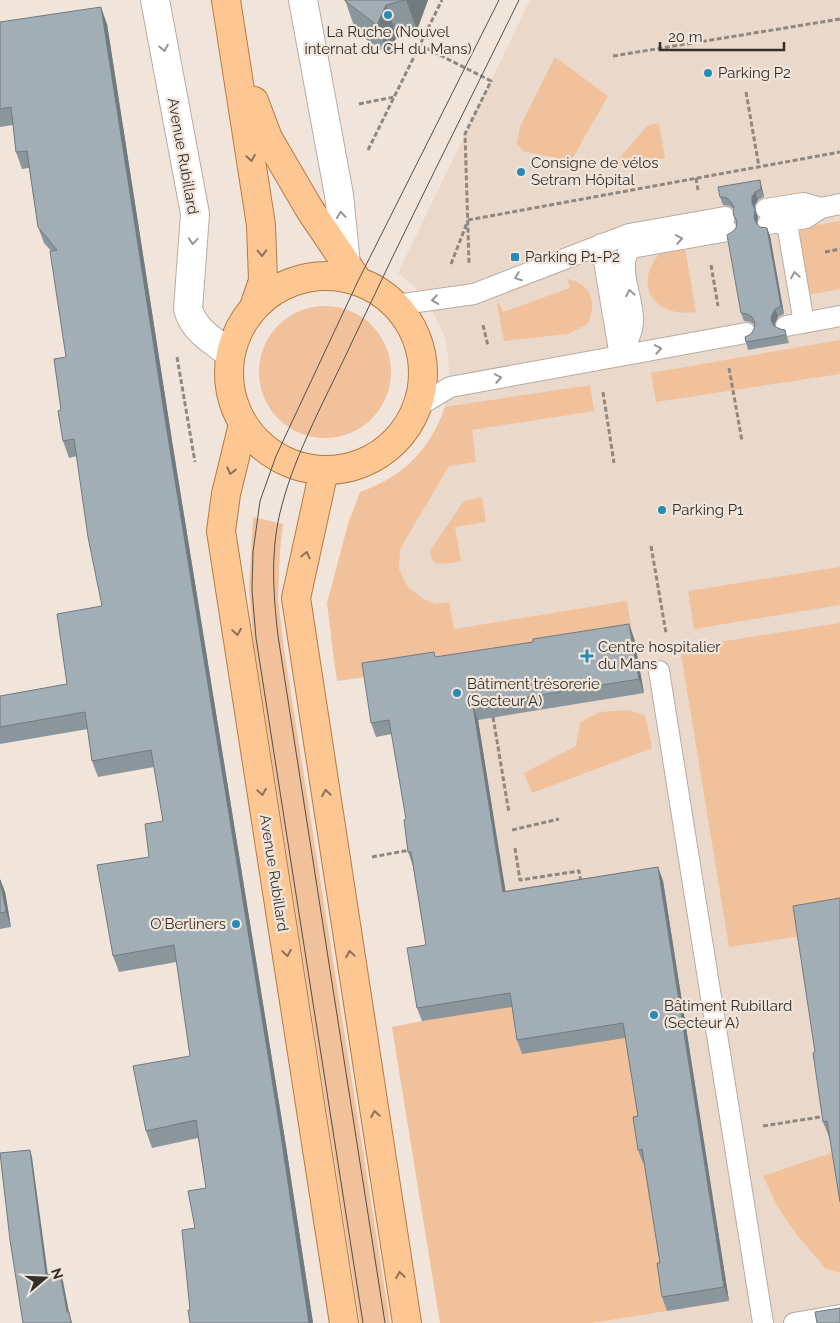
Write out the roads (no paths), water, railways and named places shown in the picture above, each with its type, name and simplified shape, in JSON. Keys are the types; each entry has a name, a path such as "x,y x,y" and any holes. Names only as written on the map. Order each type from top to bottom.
{"main road":[{"path":"226,0 261,225 263,282 254,307"},
{"path":"236,58 268,138 310,210 352,272 396,306 406,318 419,346 422,361 421,392 417,407 402,433 392,444 380,453 352,466 324,470 295,465 276,456 258,442 243,424 230,390 230,354 233,341 254,307 268,294 294,280 310,276 342,277 352,272"},
{"name":"Avenue Rubillard","path":"243,424 226,494 221,531 344,1323"},
{"path":"324,470 296,598 407,1323"}],"street":[{"name":"Avenue Rubillard","path":"155,0 195,214 188,309 191,320 198,329 230,354"},
{"path":"303,0 352,272"}],"lane":[{"path":"831,206 806,218 776,215 795,324 840,316"},
{"path":"396,306 474,294 629,234 726,224 631,248 624,263 634,314 633,325 631,334 620,356"},
{"path":"601,244 620,356"},
{"path":"417,407 450,387 746,333"},
{"path":"658,671 763,1323"},
{"path":"794,1323 840,1315"}],"tram line":[{"path":"363,1323 256,638 252,590 253,552 260,501 276,456 358,281 499,0"},
{"path":"385,1323 278,636 274,587 274,554 282,505 295,464 313,423 519,0"}],"place":[{"name":"La Ruche (Nouvel internat du CH du Mans)","path":"388,15"},
{"name":"Parking P2","path":"708,73"},
{"name":"Consigne de vélos Setram Hôpital","path":"521,172"},
{"name":"Parking P1-P2","path":"515,257"},
{"name":"Parking P1","path":"662,510"},
{"name":"Centre hospitalier du Mans","path":"587,656"},
{"name":"Bâtiment trésorerie (Secteur A)","path":"457,693"},
{"name":"O'Berliners","path":"236,924"},
{"name":"Bâtiment Rubillard (Secteur A)","path":"654,1015"}]}
